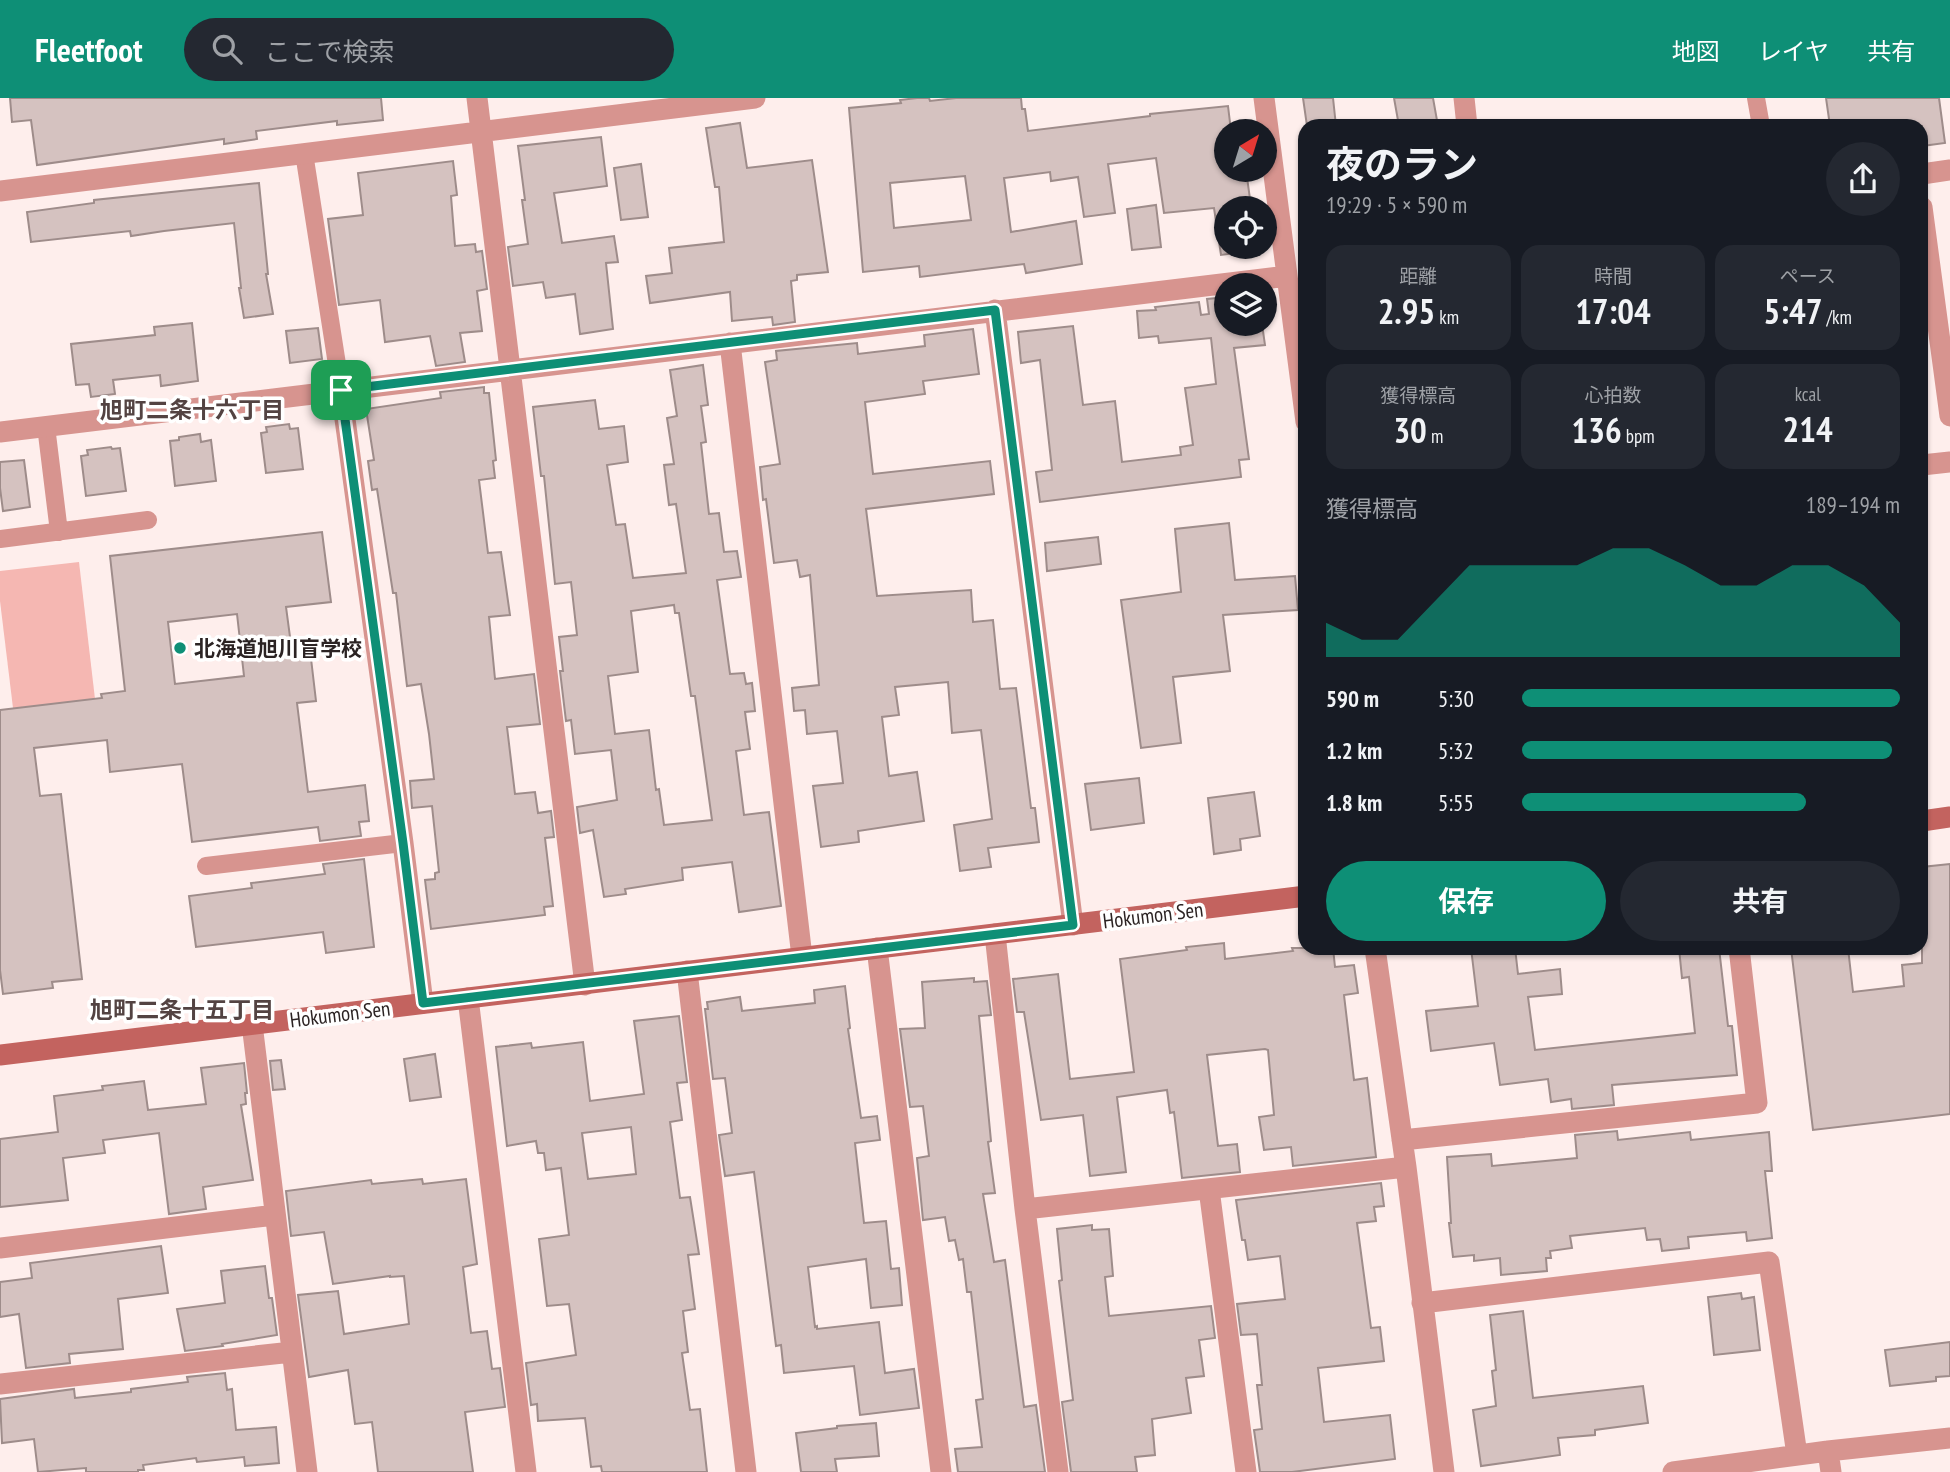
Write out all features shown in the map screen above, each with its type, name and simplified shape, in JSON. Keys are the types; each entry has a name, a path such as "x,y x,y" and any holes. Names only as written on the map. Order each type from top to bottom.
{"street":[{"path":"477,98 585,985"},
{"path":"0,191 755,98"},
{"path":"1264,98 1298,361"},
{"path":"1464,98 1466,119"},
{"path":"1928,173 1950,170"},
{"path":"1928,252 1950,416"},
{"path":"0,432 1287,276"},
{"path":"995,310 1073,925"},
{"path":"730,343 802,957"},
{"path":"341,390 423,1003"},
{"path":"1928,464 1950,462"},
{"path":"1928,820 1950,817"},
{"name":"Hokumon Sen","path":"0,1055 1298,897"},
{"path":"995,934 1025,1209 1058,1472"},
{"path":"877,948 941,1472"},
{"path":"1376,955 1406,1167 1444,1472"},
{"path":"1402,1140 1757,1103 1740,955"},
{"path":"687,971 746,1472"},
{"path":"468,998 526,1472"},
{"path":"252,1024 292,1352 300,1471"},
{"path":"1025,1209 1406,1167"},
{"path":"1209,1189 1246,1472"},
{"path":"0,1248 275,1215"},
{"path":"1422,1303 1769,1262 1797,1455"},
{"path":"0,1384 292,1352"},
{"path":"1673,1472 1797,1455 1830,1461 1950,1442"}],"lane":[{"path":"1756,98 1760,119"},
{"path":"304,153 341,390"},
{"path":"46,426 59,531"},
{"path":"0,539 148,520"},
{"path":"206,866 403,843"}],"shaded area":[{"path":"79,562 95,699 13,708 0,601 0,571"}],"building":[{"path":"10,98 381,98 383,120 337,125 337,121 256,131 257,139 224,144 224,139 37,165 31,120 12,122"},
{"path":"917,98 929,98 930,101 956,98 1021,98 1028,131 1228,106 1230,119 1214,119 1214,182 1248,182 1250,196 1214,196 1214,208 1164,213 1156,158 1108,164 1115,213 1084,217 1078,177 1051,181 1050,172 1004,178 1011,232 1076,221 1082,264 1026,273 1024,264 920,277 919,266 863,272 849,108 901,103 900,100","holes":["965,176 971,220 894,228 890,183"]},
{"path":"1303,98 1333,98 1335,119 1306,119"},
{"path":"1394,98 1433,98 1437,119 1398,119"},
{"path":"1826,98 1939,98 1945,143 1928,145 1928,119 1829,119"},
{"path":"740,123 747,168 812,160 828,272 797,275 797,280 791,281 795,322 773,325 772,317 732,321 730,292 650,303 646,276 672,273 669,248 724,242 719,187 715,187 706,128"},
{"path":"601,137 607,186 554,193 562,243 614,236 618,262 606,263 613,329 580,334 575,294 546,298 543,282 513,286 508,247 528,244 518,146"},
{"path":"453,161 457,195 451,196 455,246 475,244 476,252 482,251 487,289 477,291 482,331 460,333 465,362 436,366 430,336 385,342 380,300 339,305 328,219 363,215 358,173"},
{"path":"641,164 648,217 621,220 614,168"},
{"path":"259,183 266,274 273,314 244,318 234,223 131,236 130,231 31,242 27,212 94,203 94,200"},
{"path":"1156,205 1161,247 1132,250 1127,209"},
{"path":"1214,298 1214,336 1264,336 1265,345 1234,348 1249,459 1239,460 1241,477 1040,502 1036,472 1052,470 1040,360 1021,363 1018,332 1073,326 1083,405 1115,401 1122,462 1181,455 1180,447 1193,445 1185,388 1216,384 1211,338 1159,343 1158,336 1139,338 1137,311 1199,302 1201,315 1209,314 1207,299"},
{"path":"192,323 198,381 161,386 160,375 113,380 115,394 91,397 89,384 76,385 71,344 155,335 154,327"},
{"path":"318,328 322,359 290,363 286,331"},
{"path":"973,329 979,374 923,381 925,394 865,402 873,474 990,461 994,494 866,509 877,596 971,590 973,622 993,620 1000,689 1016,688 1031,808 1035,808 1039,842 988,848 991,867 960,871 954,825 992,819 981,730 952,733 948,682 895,687 899,715 882,717 889,776 917,772 924,821 858,831 859,842 821,847 813,786 843,783 837,731 807,734 805,710 794,711 792,688 819,685 810,575 800,577 797,560 774,563 760,467 780,464 765,362 777,360 776,351 857,343 858,354 925,346 924,335"},
{"path":"703,365 708,405 701,406 706,442 701,443 709,514 719,513 724,552 737,551 741,577 717,580 730,674 744,673 746,684 752,683 755,711 745,712 750,749 736,751 744,815 769,812 781,906 739,912 732,862 682,868 683,880 625,889 626,894 604,897 593,830 580,833 577,807 617,800 611,750 575,754 571,720 566,721 559,637 577,635 571,582 555,584 544,476 541,476 533,407 595,400 599,429 624,426 628,462 607,465 616,525 625,524 633,578 686,573 676,504 669,505 664,465 674,464 667,418 677,416 670,370","holes":["674,605 675,613 679,613 691,696 695,696 712,820 664,825 659,789 656,790 649,730 615,734 608,676 638,672 631,611"]},
{"path":"484,387 484,393 489,393 496,460 493,461 495,478 479,480 488,553 501,552 510,615 489,617 495,679 534,674 540,724 507,727 515,794 535,792 538,813 551,811 554,837 545,838 553,906 544,907 545,915 431,929 425,880 435,879 435,873 439,872 432,806 412,808 410,781 434,779 429,734 421,684 407,686 396,593 393,593 377,489 372,490 368,461 374,460 366,409 441,398 440,392"},
{"path":"289,424 290,429 298,428 303,469 266,473 261,433 267,432 266,427"},
{"path":"200,434 201,442 211,440 216,481 175,486 170,441"},
{"path":"120,448 126,491 86,496 81,456 88,455 87,450"},
{"path":"24,460 30,507 3,511 0,462"},
{"path":"1229,523 1235,580 1295,576 1298,610 1223,615 1230,671 1173,677 1181,743 1141,748 1121,600 1181,592 1175,529"},
{"path":"322,532 331,602 286,607 292,652 310,650 316,701 297,703 308,792 365,785 369,821 359,822 361,836 320,841 318,827 192,842 182,764 110,772 107,740 34,748 40,796 61,794 82,979 52,982 53,988 3,994 0,970 0,710 102,698 101,694 125,691 110,556","holes":["237,614 244,676 175,684 168,622"]},
{"path":"1098,537 1101,564 1047,571 1045,543"},
{"path":"1139,778 1144,823 1091,830 1085,784"},
{"path":"1254,792 1260,836 1240,839 1241,850 1214,854 1208,798"},
{"path":"364,859 374,947 326,953 323,932 196,947 189,896 252,888 251,883 325,874 323,864"},
{"path":"1950,864 1950,1114 1813,1130 1792,955 1849,955 1853,992 1904,986 1902,965 1922,963 1922,955 1928,955 1928,866"},
{"path":"1224,943 1225,959 1293,951 1292,948 1298,948 1298,955 1334,955 1335,967 1354,965 1358,993 1344,995 1354,1080 1367,1078 1376,1157 1293,1166 1291,1147 1264,1150 1259,1117 1274,1115 1268,1050 1265,1049 1207,1055 1218,1146 1237,1144 1240,1172 1182,1178 1174,1112 1170,1113 1167,1090 1117,1097 1126,1172 1090,1176 1083,1115 1041,1120 1024,1012 1017,1012 1013,979 1058,974 1070,1079 1134,1072 1120,959 1187,950 1186,947"},
{"path":"1472,955 1516,955 1518,974 1560,969 1562,994 1528,997 1535,1050 1695,1033 1689,977 1682,978 1680,955 1720,955 1737,1075 1612,1085 1614,1105 1572,1109 1571,1099 1551,1102 1548,1079 1500,1085 1494,1043 1431,1051 1426,1011 1478,1006"},
{"path":"974,978 974,982 987,981 991,1015 979,1016 991,1141 988,1142 995,1193 983,1194 994,1262 1005,1260 1024,1407 1036,1405 1045,1472 958,1472 955,1449 982,1447 976,1400 983,1399 971,1292 967,1292 963,1259 959,1260 955,1240 949,1241 945,1217 923,1220 917,1158 929,1156 923,1106 910,1107 900,1029 925,1028 922,982"},
{"path":"845,986 848,1029 861,1118 877,1116 880,1140 855,1143 864,1223 886,1221 891,1269 899,1268 902,1305 871,1308 866,1259 808,1267 815,1327 817,1326 817,1329 879,1322 885,1373 914,1369 919,1408 860,1415 854,1366 784,1373 781,1345 776,1346 754,1172 725,1176 719,1135 732,1133 725,1078 713,1079 705,1009 708,1009 707,1002 740,997 742,1011 815,1003 814,990"},
{"path":"679,1016 687,1082 677,1083 682,1120 670,1122 680,1198 690,1197 699,1254 688,1255 695,1309 683,1311 688,1352 682,1353 690,1410 700,1409 707,1472 602,1472 601,1466 591,1467 585,1418 538,1421 537,1404 531,1405 526,1363 576,1355 569,1304 547,1306 539,1239 569,1235 561,1168 546,1170 544,1153 538,1153 536,1141 507,1146 496,1047 531,1043 532,1048 583,1042 590,1101 644,1094 634,1021","holes":["631,1127 636,1174 588,1179 582,1133"]},
{"path":"435,1054 441,1097 410,1101 404,1059"},
{"path":"281,1060 285,1089 273,1090 270,1061"},
{"path":"244,1063 247,1093 246,1104 241,1105 253,1180 203,1187 206,1209 169,1214 159,1133 103,1140 105,1153 63,1158 68,1200 0,1207 0,1139 58,1132 54,1096 103,1090 102,1086 144,1081 148,1110 206,1104 201,1068"},
{"path":"1617,1131 1618,1140 1690,1132 1691,1140 1769,1132 1772,1171 1765,1171 1772,1238 1747,1241 1746,1232 1688,1237 1689,1248 1662,1251 1660,1239 1647,1240 1645,1228 1570,1236 1572,1248 1550,1251 1551,1258 1546,1258 1547,1271 1501,1275 1500,1258 1474,1261 1474,1255 1453,1257 1447,1157 1491,1154 1492,1166 1577,1158 1575,1135"},
{"path":"422,1179 423,1184 466,1179 477,1264 463,1267 471,1333 487,1331 492,1369 500,1368 505,1407 465,1412 473,1472 378,1472 372,1422 355,1424 348,1370 309,1377 298,1295 338,1291 344,1334 409,1324 404,1276 333,1284 324,1232 291,1236 286,1191 371,1180 372,1184"},
{"path":"1381,1183 1384,1206 1374,1207 1376,1221 1357,1223 1371,1328 1380,1327 1384,1361 1318,1368 1324,1422 1390,1415 1395,1459 1292,1472 1260,1472 1254,1430 1262,1429 1257,1385 1262,1385 1257,1334 1241,1335 1237,1304 1285,1299 1280,1256 1248,1260 1236,1200"},
{"path":"1092,1225 1092,1230 1109,1229 1113,1276 1105,1277 1109,1316 1211,1306 1215,1338 1199,1340 1204,1376 1186,1378 1191,1413 1152,1419 1155,1455 1135,1457 1137,1472 1071,1472 1062,1402 1073,1400 1059,1281 1062,1280 1057,1229"},
{"path":"161,1246 168,1293 118,1299 123,1349 69,1354 70,1363 26,1368 19,1314 0,1317 0,1282 32,1278 30,1263"},
{"path":"265,1266 277,1335 185,1351 177,1309 225,1303 221,1271"},
{"path":"1741,1293 1742,1299 1754,1297 1760,1350 1714,1355 1708,1297"},
{"path":"1523,1311 1533,1398 1643,1386 1648,1423 1595,1430 1595,1435 1558,1438 1560,1455 1481,1466 1473,1410 1496,1406 1492,1371 1496,1370 1490,1315"},
{"path":"1950,1342 1950,1376 1936,1377 1936,1381 1890,1386 1885,1350"},
{"path":"225,1373 227,1390 232,1389 236,1430 276,1427 279,1463 245,1466 244,1457 197,1462 196,1458 143,1465 144,1470 138,1472 86,1472 86,1468 38,1472 34,1439 2,1443 0,1399 74,1389 75,1398 131,1392 131,1389 188,1382 187,1377"},
{"path":"876,1423 879,1456 835,1459 837,1472 801,1472 796,1433"}],"place":[{"name":"北海道旭川盲学校","path":"180,648"}],"district":[{"name":"旭町二条十六丁目","path":"192,409"},
{"name":"旭町二条十五丁目","path":"182,1009"}],"route":[{"path":"995,310 1073,925 423,1003 341,390 995,310"}]}
